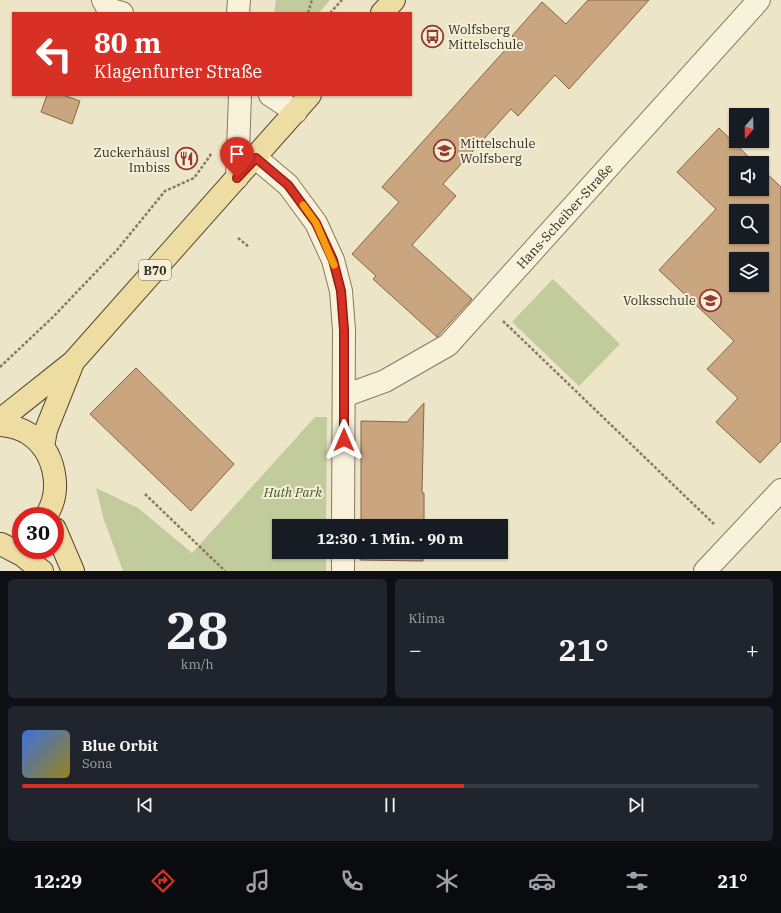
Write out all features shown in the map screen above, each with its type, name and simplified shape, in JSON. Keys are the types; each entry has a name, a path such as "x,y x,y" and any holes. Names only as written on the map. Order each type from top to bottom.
{"main road":[{"path":"383,12 394,0"},
{"name":"B70","path":"0,420 73,362 256,158 309,96"},
{"name":"B70","path":"43,447 46,430 73,362"},
{"path":"0,424 13,426 30,434 43,447 52,462 55,480 52,507"},
{"path":"7,542 42,571"},
{"path":"64,552 73,571"}],"street":[{"path":"103,0 108,9 118,12"},
{"path":"238,12 239,0"},
{"name":"Hans-Scheiber-Straße","path":"344,396 385,381 448,345 759,0"},
{"path":"237,178 240,96"},
{"path":"272,96 296,112"},
{"path":"256,158 288,185 316,223 333,260 341,291 344,330 343,519"},
{"path":"705,571 781,490"},
{"path":"343,559 343,571"}],"path":[{"path":"308,12 312,0"},
{"path":"331,12 342,0"},
{"path":"0,368 53,317 117,250 165,190 194,178 210,156 212,148"},
{"path":"238,238 249,247"},
{"path":"485,304 733,542"},
{"path":"145,494 224,571"}],"green space":[{"path":"276,0 330,0 320,12 274,12"},
{"path":"553,279 620,344 579,386 512,322"},
{"name":"Huth Park","path":"315,417 327,417 326,519 272,519 272,559 326,559 326,571 123,571 104,520 96,488 138,508 192,553"}],"building":[{"name":"Mittelschule Wolfsberg","path":"588,0 649,0 569,89 555,75 518,116 511,109 443,184 456,196 412,245 472,299 437,337 373,279 376,276 352,254 399,202 382,187 515,39 512,36 542,2 566,24"},
{"path":"47,96 66,96 80,101 72,124 41,112"},
{"name":"Volksschule","path":"719,128 729,138 729,148 740,148 748,156 729,156 729,196 769,196 769,176 781,187 781,441 760,463 716,422 738,398 707,369 734,341 659,270 716,209 677,172"},
{"path":"136,368 234,464 191,511 90,414"},
{"path":"424,403 422,493 424,493 424,519 361,519 361,421 407,422"},
{"path":"360,559 423,559 423,561"}],"slow traffic":[{"path":"303,205 316,223 334,265"}],"place":[{"name":"Wolfsberg Mittelschule","path":"433,36"},
{"name":"Mittelschule Wolfsberg","path":"444,150"},
{"name":"Zuckerhäusl Imbiss","path":"186,159"},
{"name":"Volksschule","path":"711,300"}],"route":[{"path":"237,178 256,158 288,185 316,223 333,260 341,291 344,330 344,440"}]}
